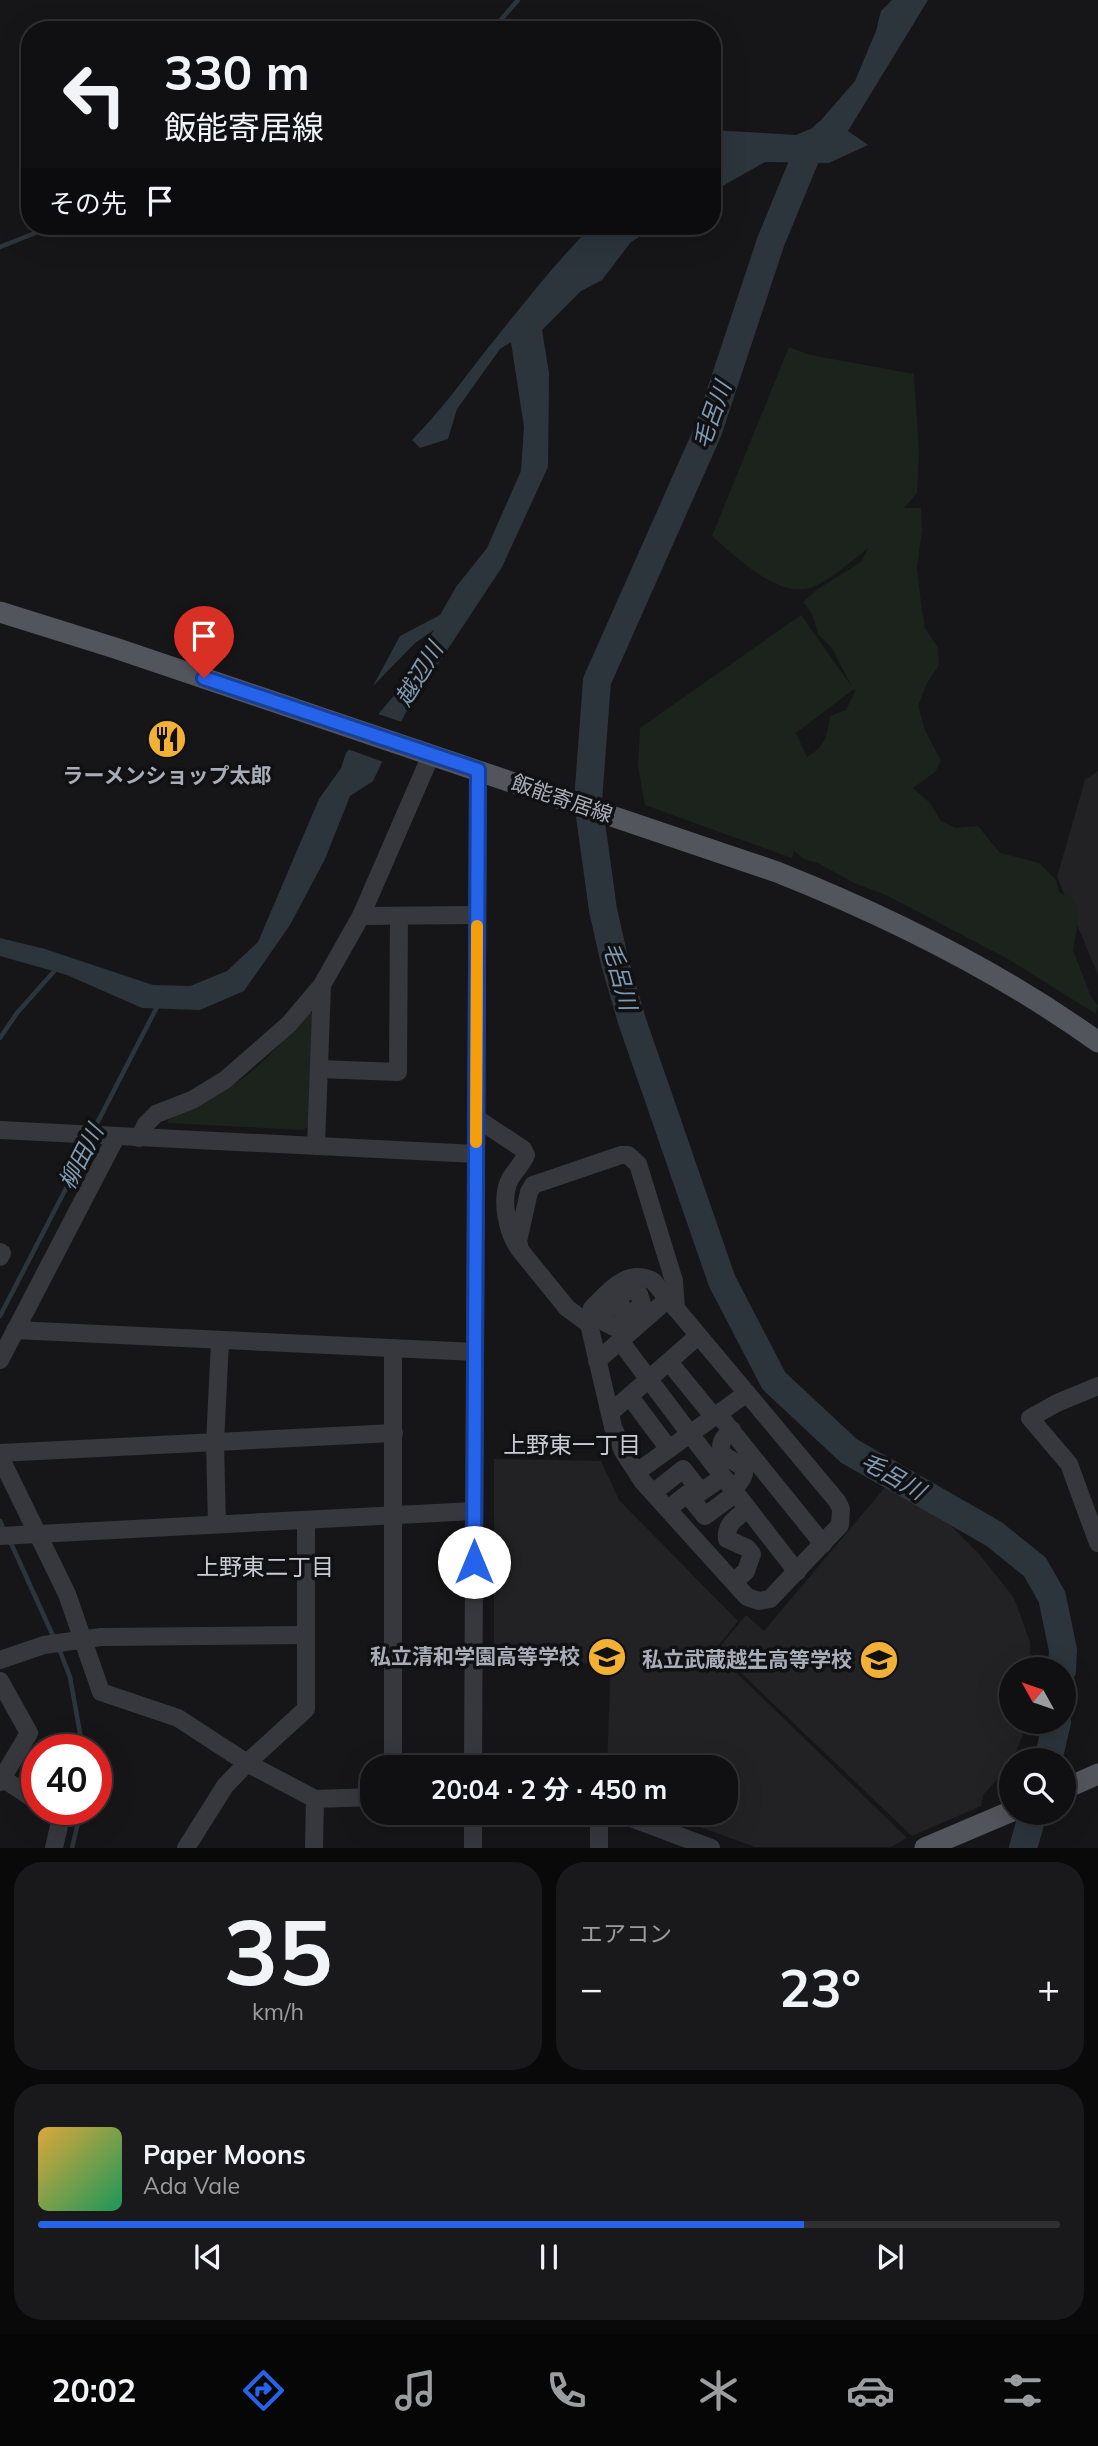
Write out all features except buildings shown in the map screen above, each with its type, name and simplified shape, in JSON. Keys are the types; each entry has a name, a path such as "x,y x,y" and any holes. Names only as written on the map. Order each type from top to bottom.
{"main road":[{"name":"飯能寄居線","path":"0,612 777,872 886,919 990,973 1098,1042"},
{"path":"1076,1784 1098,1774"},
{"path":"925,1847 999,1816"}],"street":[{"path":"139,1138 146,1124 156,1114 192,1100 235,1072 289,1024 322,985 362,916 423,752"},
{"path":"474,1755 478,770"},
{"path":"362,916 477,915"},
{"path":"319,1069 398,1072 399,916"},
{"path":"316,1146 322,985"},
{"path":"476,1118 523,1149 526,1156 510,1180 506,1202 514,1242 567,1308 596,1328"},
{"path":"0,1130 476,1154"},
{"path":"0,1360 112,1137"},
{"path":"520,1250 518,1241 533,1185 621,1155 628,1155 638,1164 674,1281 672,1304"},
{"path":"643,1276 653,1281 841,1509 840,1525 770,1599 752,1601 734,1582 653,1493 624,1451 613,1427 597,1360 592,1308 627,1278 643,1276"},
{"path":"596,1328 607,1309 614,1304 626,1312 635,1311 642,1304 639,1294 653,1281"},
{"path":"597,1360 620,1340 672,1304"},
{"path":"15,1330 475,1352"},
{"path":"610,1413 698,1336"},
{"path":"620,1340 797,1572"},
{"path":"217,1524 215,1444 220,1341"},
{"path":"393,1348 393,1755"},
{"path":"669,1362 732,1430 823,1544"},
{"path":"1098,1386 1030,1418 1069,1464 1098,1543"},
{"path":"637,1472 747,1393"},
{"path":"630,1397 669,1449"},
{"path":"653,1493 683,1469 701,1492 741,1482 743,1468 738,1462 722,1454 720,1448 722,1438 732,1430"},
{"path":"360,1797 315,1799 247,1763 178,1718 101,1692 67,1594 31,1535 0,1455 394,1433"},
{"path":"668,1509 687,1494 705,1516 730,1486"},
{"path":"734,1582 746,1571 752,1554 747,1548 727,1539 726,1531 731,1522 748,1509"},
{"path":"0,1536 474,1511"},
{"path":"186,1847 225,1786 306,1709 306,1521"},
{"path":"0,1660 44,1645 101,1637 305,1635"},
{"path":"0,1681 29,1733 1,1780 21,1792"},
{"path":"314,1847 315,1799"},
{"path":"54,1847 59,1825"},
{"path":"474,1825 474,1847"},
{"path":"599,1825 599,1847"},
{"path":"651,1825 711,1847"}],"shaded area":[{"path":"789,347 810,355 914,374 919,453 917,493 904,508 921,508 922,530 917,567 921,603 925,628 938,648 939,665 927,683 918,706 925,730 941,761 935,772 913,788 930,803 941,821 956,828 978,826 1000,853 1039,863 1056,880 1059,892 1074,899 1079,916 1073,950 1091,997 1098,1005 1096,1014 1008,959 886,895 804,859 794,851 792,858 645,805 638,767 640,728 801,615 852,687 832,648 818,634 812,614 803,602 818,589 861,562 868,548 824,581 810,588 797,589 770,581 757,573 712,536","holes":["854,689 846,710 830,716 824,741 807,757 796,733"]},
{"path":"1098,771 1098,975 1057,877 1085,780"},
{"path":"307,1012 313,1013 309,1126 303,1130 168,1123 167,1118 222,1092 246,1076 279,1045"},
{"name":"私立清和学園高等学校","path":"494,1459 601,1461 619,1500 738,1621 714,1651 907,1838 891,1847 755,1847 694,1825 738,1825 738,1755 607,1755 611,1663 494,1664"},
{"name":"私立武蔵越生高等学校","path":"886,1486 950,1525 980,1555 1014,1598 1030,1642 1031,1657 999,1657 999,1734 1023,1734 1017,1748 999,1748 999,1777 983,1795 981,1806 912,1836 717,1650 746,1615 764,1631"}],"water":[{"path":"892,0 928,0 848,131 868,145 829,163 765,162 721,187 721,131 796,135 815,127 855,81 876,31 881,11"},
{"name":"越辺川","path":"583,235 642,235 631,242 602,280 581,291 542,330 549,373 548,467 502,567 405,714 373,781 350,796 325,859 290,925 244,991 200,1010 142,1008 67,975 0,956 0,938 45,949 153,985 190,986 227,971 258,942 319,799 341,768 346,753 401,687 434,630 415,643 373,686 400,636 440,615 456,587 487,548 521,471 524,427 511,342 500,349 457,409 448,439 420,448 412,440 442,407 564,255"}],"pier":[{"path":"375,713 405,723 386,763 345,748"}],"waterway":[{"path":"500,21 518,0"},
{"name":"毛呂川","path":"826,134 806,156 771,241 708,431 597,681 588,801 603,910 632,1021 722,1281 774,1381 849,1451 994,1534 1035,1567 1052,1597 1063,1657"},
{"path":"0,247 30,235"},
{"path":"0,1038 17,1013 57,968"},
{"name":"柳田川","path":"93,1131 158,1005"},
{"name":"柳田川","path":"0,1316 89,1139"},
{"name":"柳田川","path":"0,1521 4,1530"},
{"name":"柳田川","path":"10,1541 54,1638"},
{"name":"柳田川","path":"58,1646 70,1677 80,1734"},
{"name":"毛呂川","path":"1051,1748 1054,1734"},
{"name":"柳田川","path":"72,1848 77,1825"},
{"name":"毛呂川","path":"1023,1848 1030,1825"}],"slow traffic":[{"path":"476,1142 477,926"}],"place":[{"name":"ラーメンショップ太郎","path":"167,739"},
{"name":"私立清和学園高等学校","path":"607,1657"},
{"name":"私立武蔵越生高等学校","path":"879,1660"}],"district":[{"name":"上野東一丁目","path":"572,1445"},
{"name":"上野東二丁目","path":"265,1567"}],"route":[{"path":"204,678 478,770 474,1562"}]}
